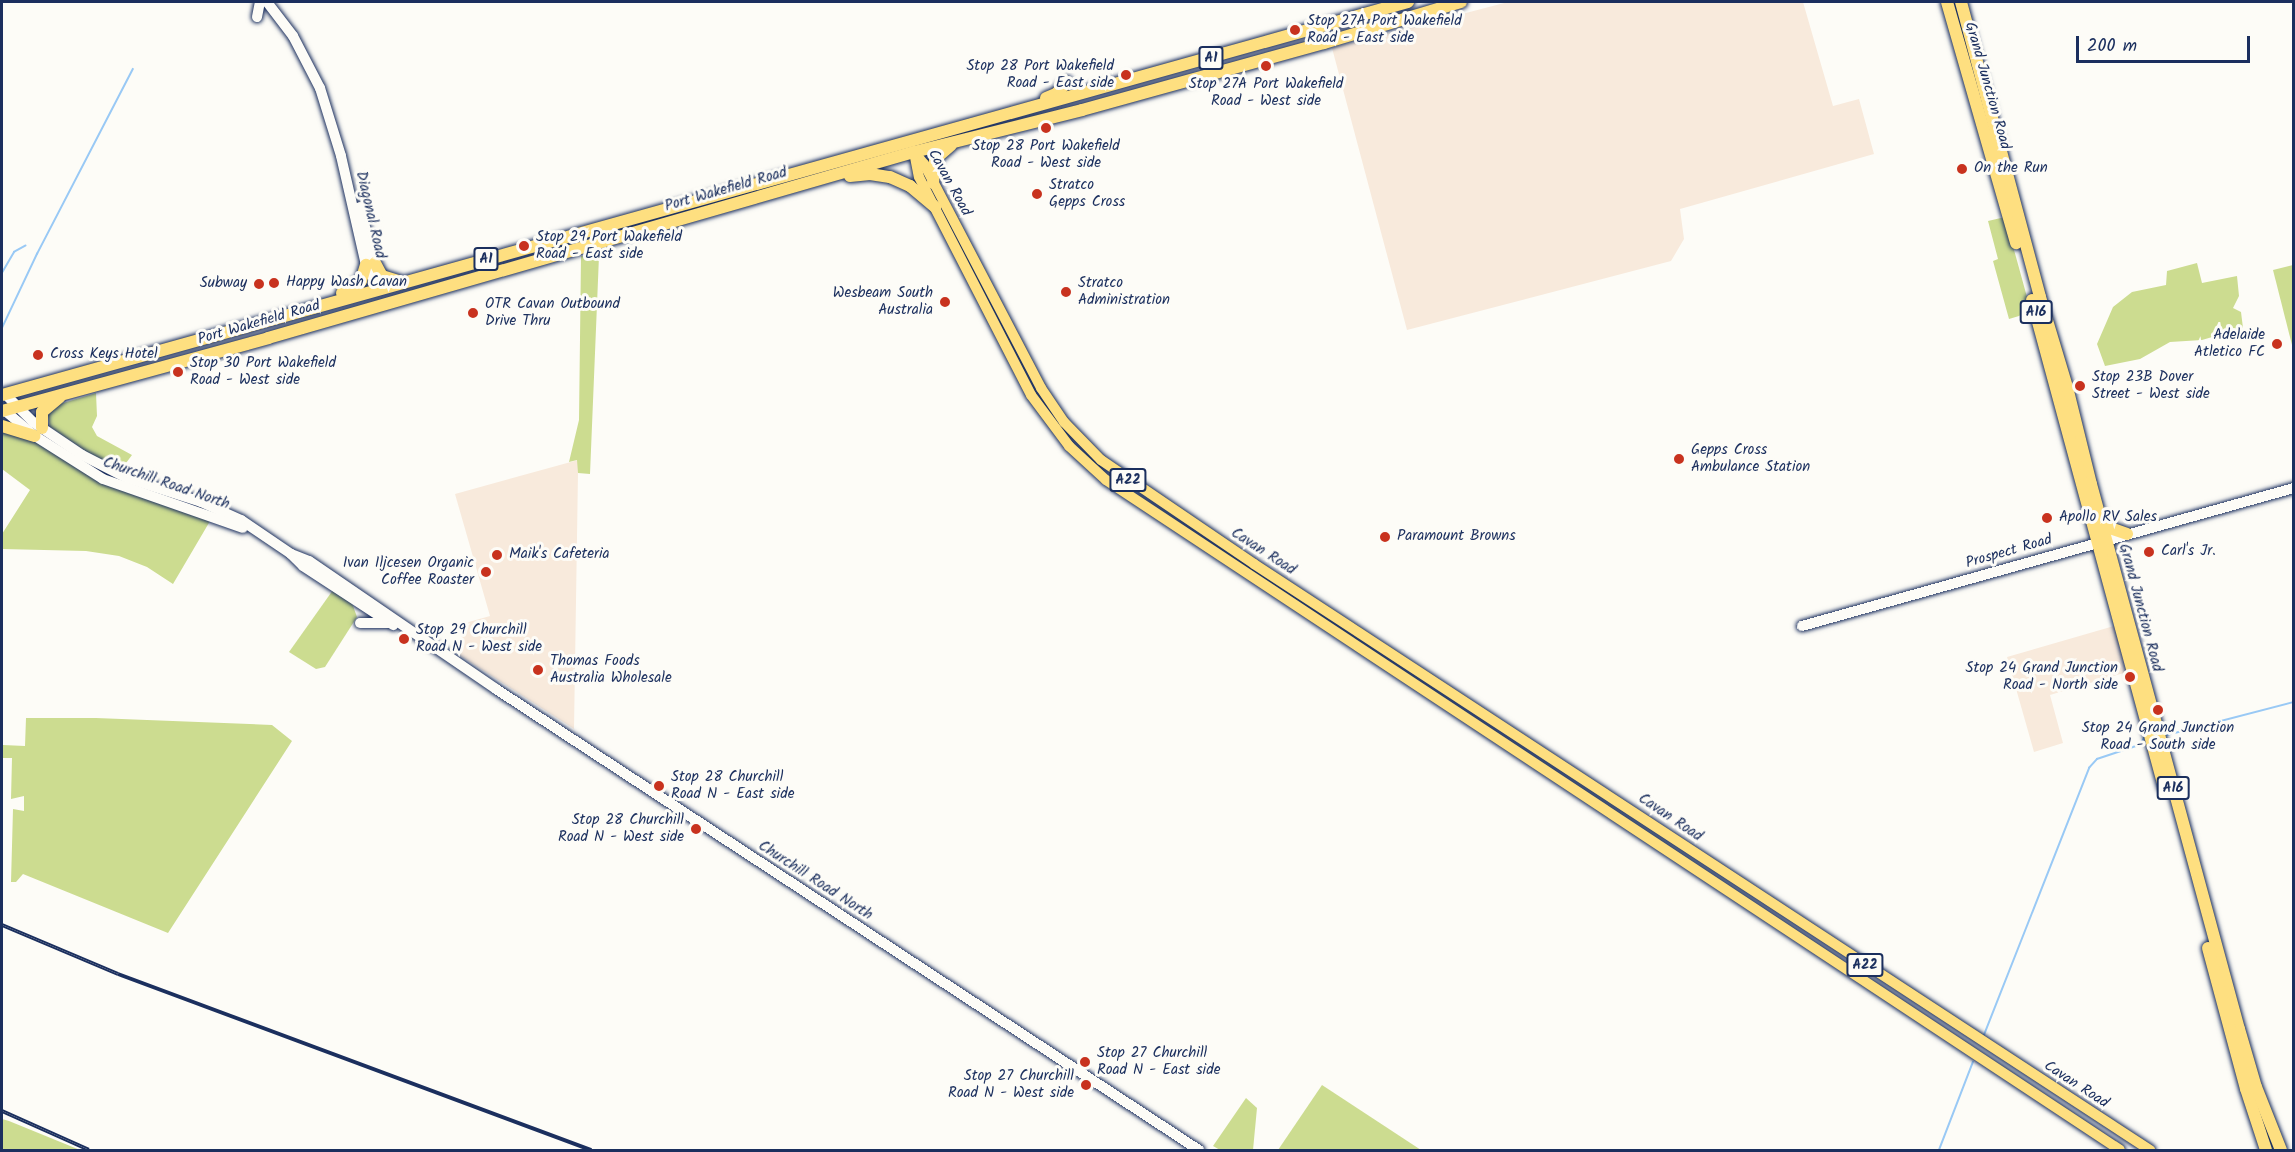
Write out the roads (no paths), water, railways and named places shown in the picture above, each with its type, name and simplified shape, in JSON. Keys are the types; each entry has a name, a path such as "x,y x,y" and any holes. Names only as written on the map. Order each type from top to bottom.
{"highway":[{"name":"Port Wakefield Road","path":"3,393 869,154 1029,106 1337,24 1408,2"},
{"name":"Port Wakefield Road","path":"6,409 171,365 914,152 1124,98 1324,43 1461,2"},
{"name":"Grand Junction Road","path":"1947,2 1968,51"},
{"name":"Grand Junction Road","path":"1960,2 1968,51 2099,514 2102,541"},
{"path":"1296,35 1315,36 1324,43 1337,24"},
{"path":"1029,106 1053,95 1067,82"},
{"path":"1073,96 1080,102 1114,95 1124,98"},
{"path":"869,154 914,152 970,123"},
{"path":"933,183 935,159 954,142"},
{"path":"786,188 859,175 880,175 910,186 935,207"},
{"path":"665,210 668,214 696,214"},
{"path":"305,310 355,286 363,279 371,264 382,276 399,282"},
{"path":"335,317 372,296 378,288 392,292 425,283 477,276"},
{"path":"216,335 236,336 238,346"},
{"path":"148,354 151,360 171,365"},
{"name":"Grand Junction Road","path":"2063,389 2264,1147"},
{"path":"2,426 38,432 42,412 66,393"},
{"path":"2099,514 2110,528 2127,534"},
{"name":"Grand Junction Road","path":"2188,860 2246,1053 2281,1150"}],"main road":[{"name":"Cavan Road","path":"914,152 933,183 1051,405 1101,460 1254,564 1987,1046 2150,1150"},
{"name":"Cavan Road","path":"914,152 915,166 1015,365 1042,412 1091,467 1162,519 2120,1150"},
{"path":"1162,519 1169,508"},
{"path":"1233,566 1254,564"}],"street":[{"path":"257,17 260,2"},
{"name":"Diagonal Road","path":"267,2 293,36 320,88 378,288"},
{"name":"Diagonal Road","path":"275,2 313,58 325,86 371,264"},
{"name":"Churchill Road North","path":"3,393 6,409 86,471 118,486 222,519 263,536"},
{"name":"Churchill Road North","path":"38,432 127,478 226,512 291,554 309,561 410,627 416,635"},
{"path":"118,486 127,478"},
{"name":"Prospect Road","path":"1802,626 2294,488"},
{"name":"Churchill Road North","path":"291,554 303,566 390,623 416,635 1199,1150"},
{"path":"360,623 390,623"}],"waterway":[{"path":"2,328 37,254 133,69"},
{"path":"2,273 14,252 25,246"},
{"path":"2167,735 2294,702"},
{"path":"2140,745 2144,738"},
{"path":"1984,1035 2089,768 2097,759 2145,743"},
{"path":"1939,1150 1973,1062"}],"railway":[{"path":"2,925 118,974 591,1150"},
{"path":"2,1111 89,1150"}],"place":[{"name":"Stop 27A Port Wakefield Road - East side","path":"1295,30"},
{"name":"Stop 27A Port Wakefield Road - West side","path":"1266,66"},
{"name":"Stop 28 Port Wakefield Road - East side","path":"1126,75"},
{"name":"Stop 28 Port Wakefield Road - West side","path":"1046,128"},
{"name":"On the Run","path":"1962,169"},
{"name":"Stratco Gepps Cross","path":"1037,194"},
{"name":"Stop 29 Port Wakefield Road - East side","path":"524,246"},
{"name":"Happy Wash Cavan","path":"274,283"},
{"name":"Subway","path":"259,284"},
{"name":"Stratco Administration","path":"1066,292"},
{"name":"Wesbeam South Australia","path":"945,302"},
{"name":"OTR Cavan Outbound Drive Thru","path":"473,313"},
{"name":"Adelaide Atletico FC","path":"2277,344"},
{"name":"Cross Keys Hotel","path":"38,355"},
{"name":"Stop 30 Port Wakefield Road - West side","path":"178,372"},
{"name":"Stop 23B Dover Street - West side","path":"2080,386"},
{"name":"Gepps Cross Ambulance Station","path":"1679,459"},
{"name":"Apollo RV Sales","path":"2047,518"},
{"name":"Paramount Browns","path":"1385,537"},
{"name":"Carl's Jr.","path":"2149,552"},
{"name":"Maik's Cafeteria","path":"497,555"},
{"name":"Ivan Iljcesen Organic Coffee Roaster","path":"486,572"},
{"name":"Stop 29 Churchill Road N - West side","path":"404,639"},
{"name":"Thomas Foods Australia Wholesale","path":"538,670"},
{"name":"Stop 24 Grand Junction Road - North side","path":"2130,677"},
{"name":"Stop 24 Grand Junction Road - South side","path":"2158,710"},
{"name":"Stop 28 Churchill Road N - East side","path":"659,786"},
{"name":"Stop 28 Churchill Road N - West side","path":"696,829"},
{"name":"Stop 27 Churchill Road N - East side","path":"1085,1062"},
{"name":"Stop 27 Churchill Road N - West side","path":"1086,1085"}]}
